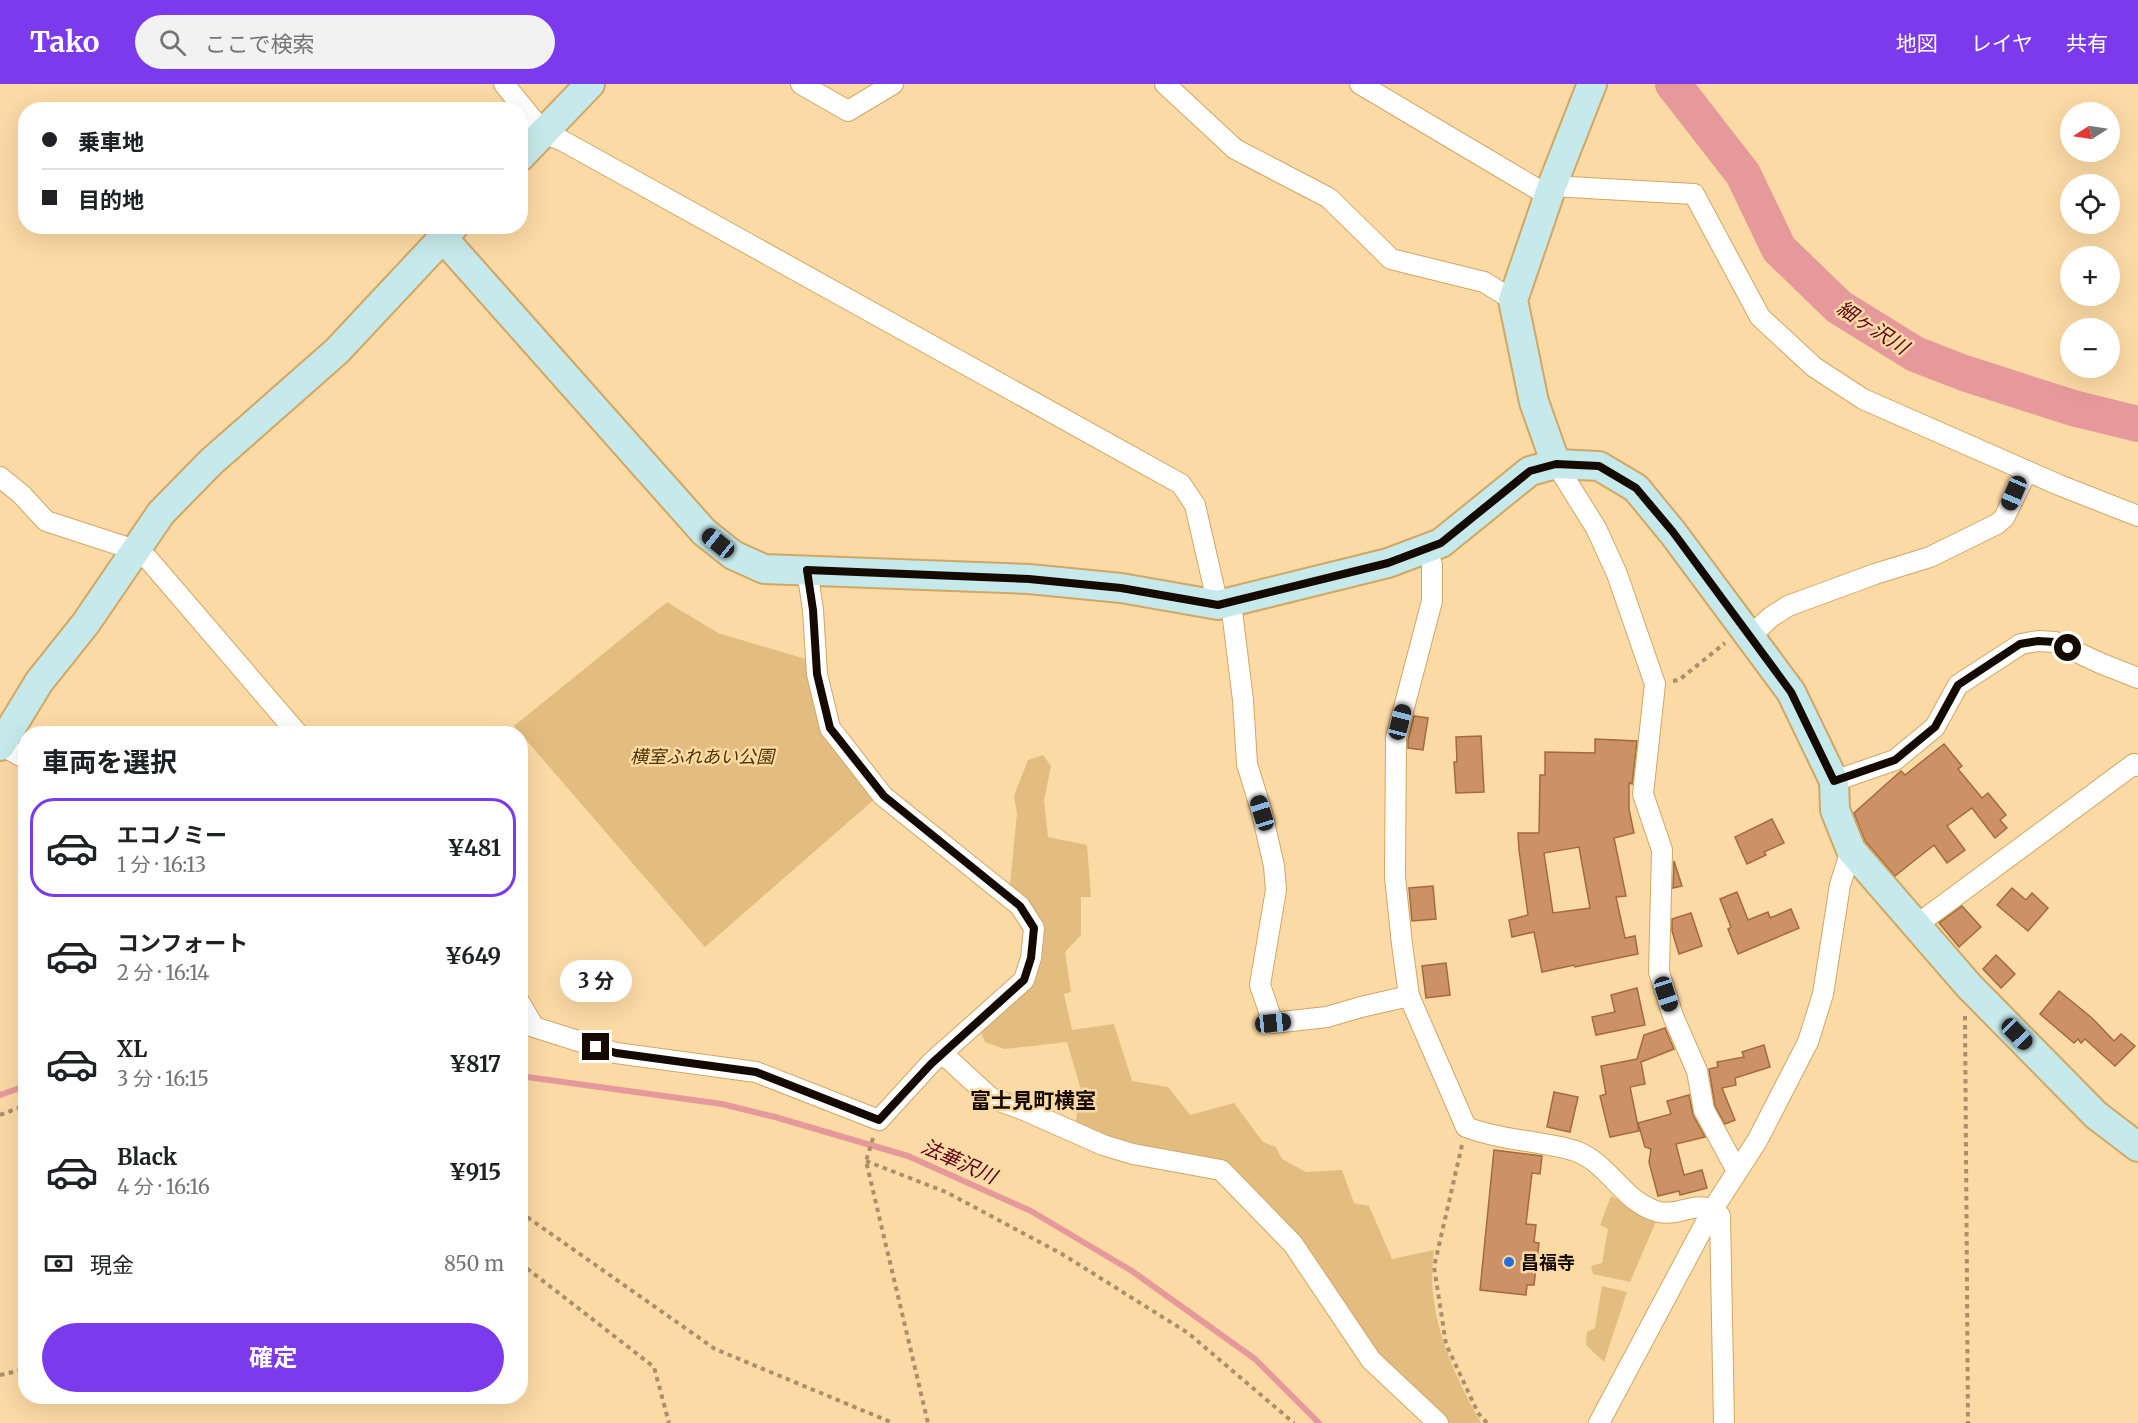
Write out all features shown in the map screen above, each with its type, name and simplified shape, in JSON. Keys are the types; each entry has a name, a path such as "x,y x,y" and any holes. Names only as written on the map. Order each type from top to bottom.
{"street":[{"path":"504,84 519,102"},
{"path":"528,149 590,84"},
{"path":"801,84 848,111 893,84"},
{"path":"1165,84 1235,149 1329,198 1391,259 1484,282 1513,300"},
{"path":"1360,84 1550,191 1694,194 1760,317 1814,367 1863,399 2026,471 2138,516"},
{"path":"1592,84 1550,191 1513,300 1534,402 1556,464 1596,528 1617,574 1655,684 1643,794 1662,850 1659,972 1673,1016 1697,1071 1704,1110 1737,1171"},
{"path":"528,113 544,133 574,147 1181,484 1195,505 1225,604 1243,700 1247,764 1262,813 1274,866 1276,890 1260,985 1273,1023 1327,1017 1409,996"},
{"path":"18,755 0,746 39,682 86,623 161,513 211,462 337,351 447,234"},
{"path":"451,234 704,532 733,555 764,569 1029,579 1121,588 1225,604 1388,563 1441,543 1530,471 1556,464 1599,466 1636,488 1673,532 1791,692 1834,781 1835,810 1851,850 1969,986 2096,1115 2138,1147"},
{"path":"1746,633 1788,606 1875,574 1930,557 1992,527 2004,518 2026,471"},
{"path":"0,477 21,494 46,521 135,550 149,560 291,726"},
{"path":"1426,549 1432,565 1432,601 1396,738 1395,877 1409,996 1466,1127 1480,1132 1580,1152 1596,1163 1635,1200 1660,1212 1681,1211 1700,1206 1713,1209 1720,1216 1724,1423"},
{"path":"528,1017 534,1027 616,1053 756,1072 879,1120 942,1053 1024,980 1031,958 1034,928 1020,906 884,796 830,728 817,674 813,610 807,570"},
{"path":"1834,781 1895,760 1935,727 1958,685 2020,644 2038,641 2055,642 2138,678"},
{"path":"1915,926 2134,764 2138,766"},
{"path":"1599,1423 1713,1209 1757,1141 1808,1042 1823,994 1839,896 1851,850"},
{"path":"942,1053 991,1098 1103,1145 1133,1154 1221,1170 1293,1244 1371,1360 1438,1423"}],"path":[{"path":"1655,684 1678,680 1746,633"},
{"path":"1968,1423 1965,1004 1969,986"},
{"path":"0,1115 18,1108"},
{"path":"879,1120 866,1161 928,1423"},
{"path":"1466,1127 1434,1267 1446,1344 1478,1413 1487,1423"},
{"path":"866,1161 946,1192 1062,1254 1188,1333 1294,1423"},
{"path":"528,1218 715,1349 893,1423"},
{"path":"528,1269 654,1367 669,1423"},
{"path":"0,1375 18,1371"}],"green space":[{"name":"横室ふれあい公園","path":"667,602 718,633 809,660 811,685 877,797 705,947 528,742 528,726 514,726"},
{"path":"1043,755 1051,766 1044,800 1048,837 1087,845 1091,897 1081,897 1081,935 1065,952 1071,992 1064,994 1072,1030 1114,1024 1132,1081 1168,1087 1190,1115 1234,1103 1263,1142 1276,1147 1282,1159 1306,1172 1342,1170 1354,1203 1369,1206 1392,1259 1434,1250 1433,1296 1437,1318 1451,1361 1481,1423 1444,1423 1375,1356 1224,1165 1134,1149 1075,1126 1081,1090 1067,1042 1004,1049 985,1042 979,1028 1030,984 1023,898 1010,885 1017,813 1014,796 1028,760"},
{"path":"1611,1196 1657,1219 1630,1282 1593,1274 1591,1266 1602,1263 1608,1229 1600,1225"},
{"path":"1602,1286 1627,1292 1604,1362 1586,1345 1587,1332 1595,1328"}],"building":[{"path":"1414,716 1428,718 1423,750 1408,748"},
{"path":"1481,736 1484,792 1456,793 1454,762 1457,762 1456,737"},
{"path":"1595,739 1637,741 1632,784 1629,783 1629,809 1634,833 1614,838 1626,896 1616,897 1625,938 1635,936 1638,954 1542,972 1534,932 1512,937 1509,920 1528,915 1518,833 1539,833 1540,775 1545,775 1545,752 1595,753","holes":["1579,847 1590,908 1553,913 1544,853"]},
{"path":"1944,744 1962,766 1958,769 1982,798 1988,793 2006,815 2000,820 2007,828 1995,838 1972,808 1947,826 1965,850 1947,863 1934,845 1895,876 1865,841 1854,813 1901,771 1905,775"},
{"path":"1772,819 1784,843 1764,852 1766,855 1747,864 1735,837"},
{"path":"1674,861 1682,886 1673,888"},
{"path":"1433,886 1436,919 1412,921 1409,888"},
{"path":"2012,888 2026,900 2032,893 2048,908 2028,931 1997,905"},
{"path":"1737,892 1748,920 1768,912 1770,918 1791,909 1799,928 1738,954 1720,899"},
{"path":"1962,906 1981,927 1959,947 1939,923"},
{"path":"1691,913 1702,946 1679,954 1672,931 1672,919"},
{"path":"1996,955 2015,974 2001,988 1983,969"},
{"path":"1446,963 1450,995 1426,998 1422,966"},
{"path":"1637,988 1645,1025 1596,1035 1592,1017 1615,1012 1611,995"},
{"path":"2059,991 2092,1018 2114,1041 2121,1034 2135,1046 2115,1066 2085,1039 2081,1043 2078,1039 2074,1043 2040,1014"},
{"path":"1665,1028 1674,1049 1641,1062 1645,1084 1630,1087 1639,1131 1610,1137 1600,1096 1606,1094 1601,1066 1637,1059 1644,1035"},
{"path":"1764,1045 1770,1067 1735,1078 1736,1085 1722,1088 1735,1120 1725,1124 1715,1106 1709,1069 1718,1067 1717,1062 1744,1057 1742,1052"},
{"path":"1554,1092 1578,1097 1570,1132 1547,1127"},
{"path":"1689,1095 1693,1115 1705,1137 1676,1144 1684,1175 1702,1170 1707,1188 1680,1195 1679,1191 1658,1196 1649,1162 1651,1149 1645,1147 1638,1123 1671,1114 1667,1101"},
{"path":"1494,1150 1542,1156 1540,1174 1532,1173 1526,1224 1536,1225 1534,1242 1539,1243 1534,1285 1527,1285 1526,1295 1480,1290"}],"waterway":[{"name":"細ヶ沢川","path":"1673,84 1743,174 1779,249 1839,307 1915,354 1964,373 2073,408 2138,424"},
{"name":"法華沢川","path":"528,1077 722,1104 908,1156 1031,1211 1132,1271 1255,1359 1319,1423"},
{"name":"法華沢川","path":"0,1095 18,1089"}],"place":[{"name":"昌福寺","path":"1509,1262"}],"district":[{"name":"富士見町横室","path":"1033,1100"}],"route":[{"path":"596,1047 616,1053 756,1072 879,1120 931,1064 1024,980 1031,958 1034,928 1020,906 884,796 830,728 817,674 813,610 807,570 1029,579 1121,588 1218,605 1388,563 1441,543 1530,471 1556,464 1599,466 1636,488 1673,532 1791,692 1834,781 1895,760 1935,727 1958,685 2002,654 2020,644 2038,641 2055,642 2068,648"}]}
